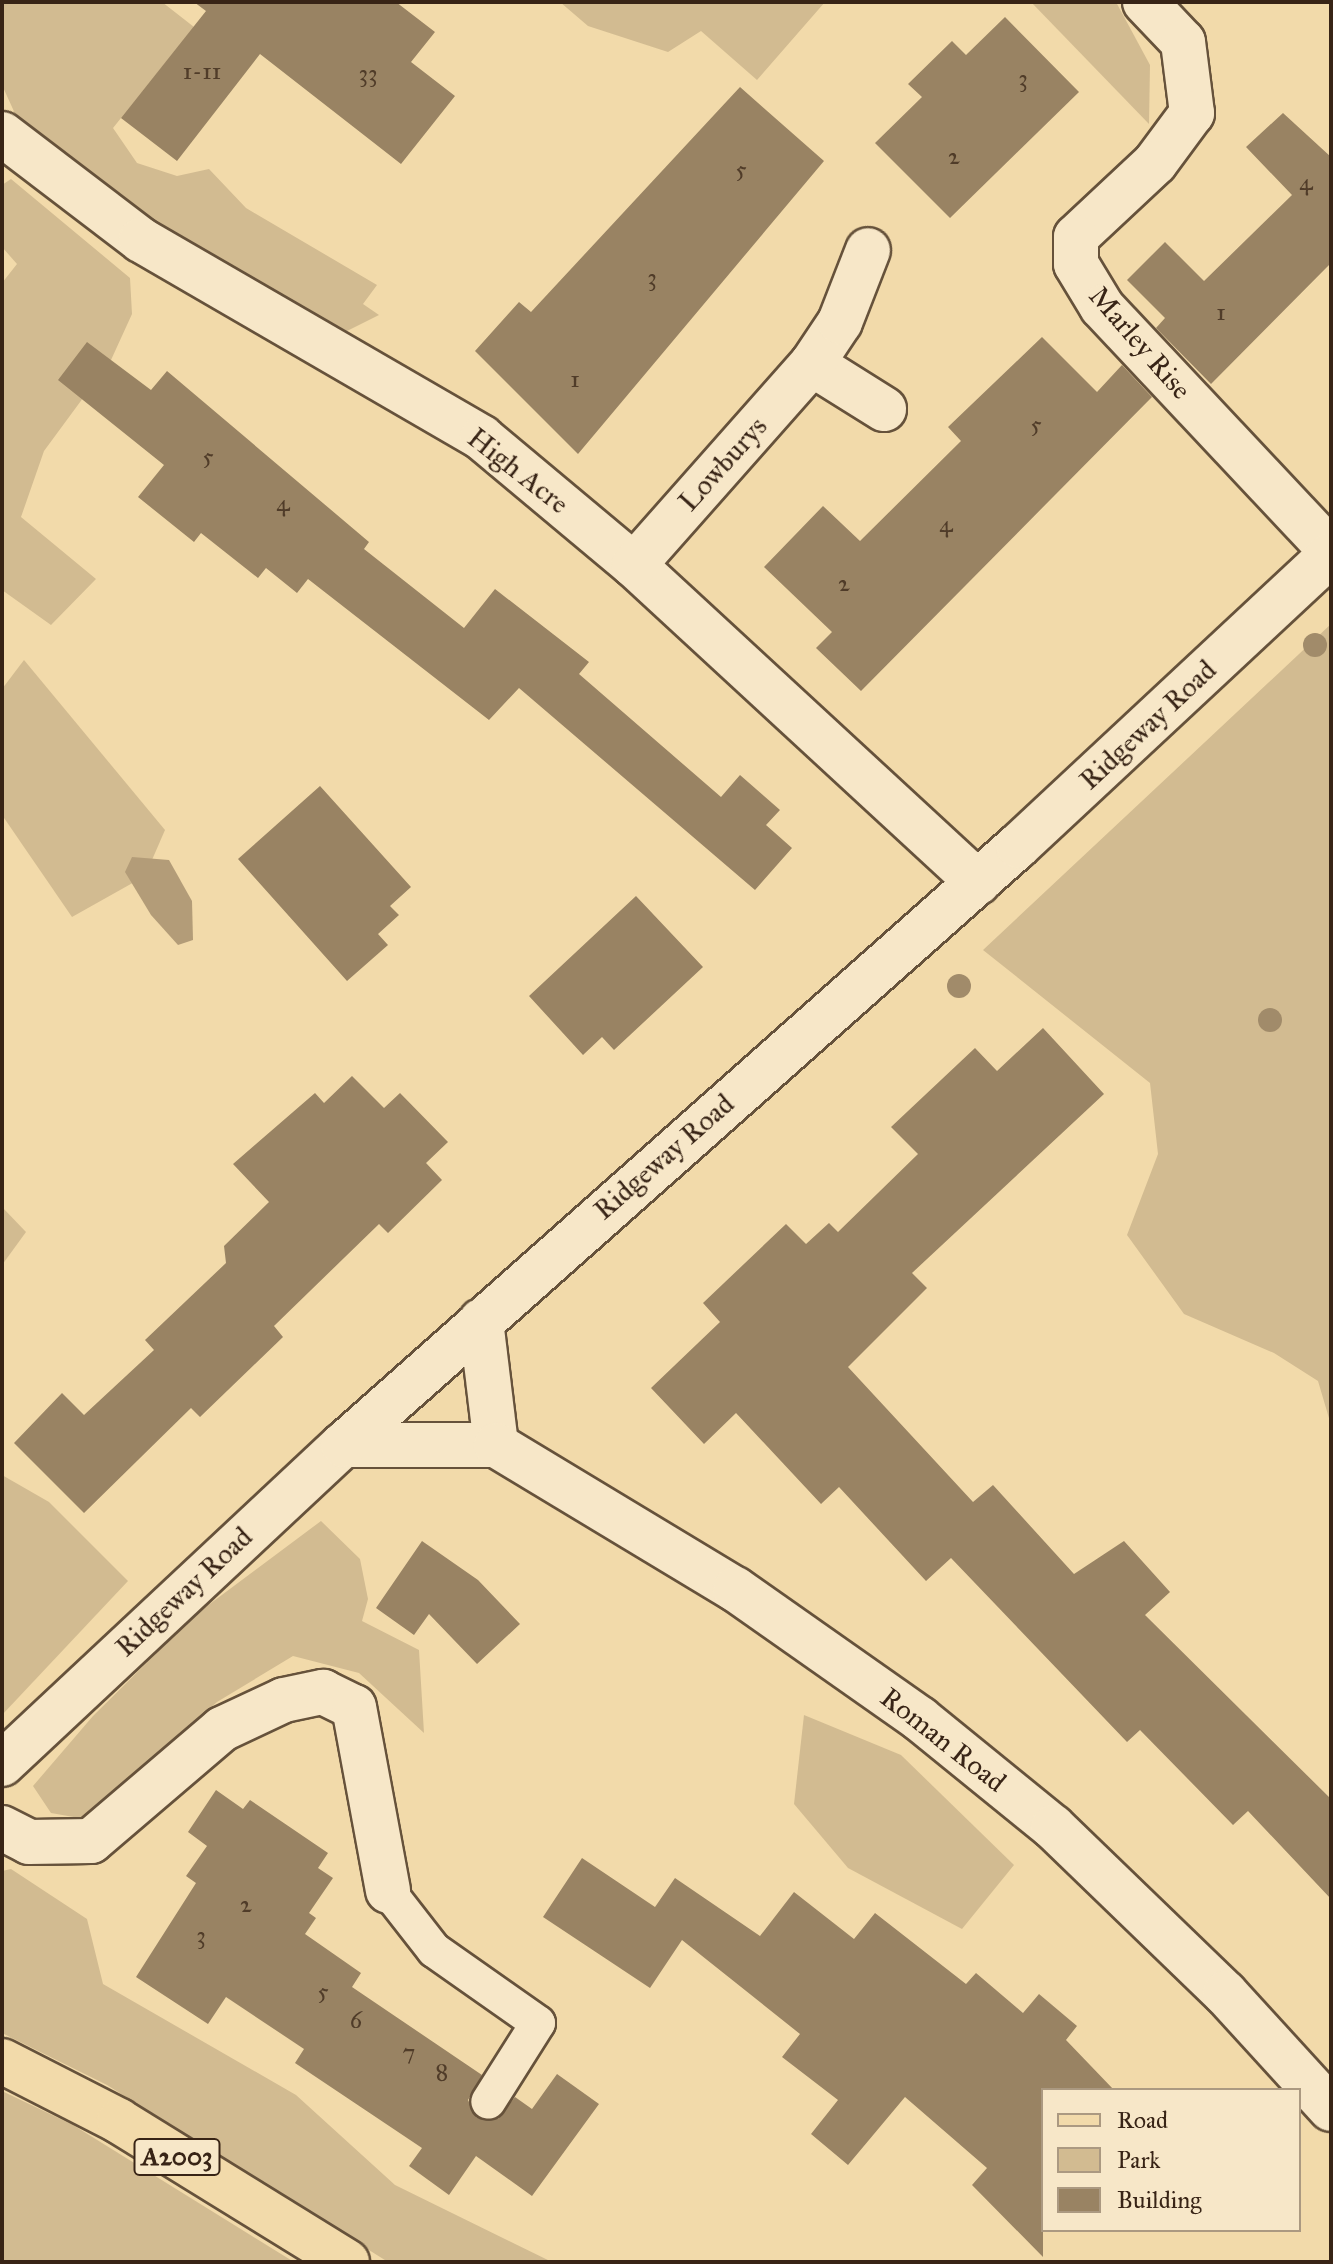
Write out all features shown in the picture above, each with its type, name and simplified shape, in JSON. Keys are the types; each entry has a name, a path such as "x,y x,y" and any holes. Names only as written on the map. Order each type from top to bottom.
{"main road":[{"name":"A2003","path":"2,2061 119,2121 347,2262"}],"street":[{"name":"Marley Rise","path":"1145,2 1183,42 1192,113 1155,163 1076,237 1076,264 1102,307 1331,552"},
{"name":"High Acre","path":"2,134 141,240 482,438 634,565 978,882"},
{"name":"Lowburys","path":"634,565 812,364 840,322 868,250"},
{"path":"812,364 884,409"},
{"name":"Ridgeway Road","path":"2,1764 343,1445 978,882 1331,552"},
{"path":"343,1445 496,1445 481,1321"},
{"name":"Roman Road","path":"496,1445 735,1589 920,1719 1053,1827 1225,1993 1331,2109"},
{"path":"2,1828 29,1842 91,1841 222,1729 284,1700 323,1692 354,1707 388,1891"}],"lane":[{"path":"388,1891 434,1950 538,2023 488,2102"}],"green space":[{"path":"2,2 162,2 194,27 113,128 137,163 177,176 209,169 246,208 377,285 363,304 379,315 347,331 120,208 17,118 2,85"},
{"path":"560,2 825,2 757,80 701,31 668,52 588,26"},
{"path":"1031,2 1116,2 1150,65 1149,124"},
{"path":"11,179 130,278 132,314 111,360 44,451 21,517 96,579 51,625 2,590 2,283 17,264 2,247 2,185"},
{"path":"1331,624 1331,1425 1318,1381 1274,1353 1184,1314 1127,1235 1158,1154 1150,1083 983,950"},
{"path":"24,660 165,830 145,876 72,917 2,815 2,689"},
{"path":"2,1207 26,1232 2,1265"},
{"path":"2,1475 49,1502 128,1581 2,1715"},
{"path":"321,1521 360,1559 368,1599 362,1621 419,1650 424,1733 359,1673 293,1656 217,1702 85,1819 51,1813 33,1786 93,1716 195,1615"},
{"path":"804,1715 901,1755 1014,1865 962,1929 848,1868 794,1804"},
{"path":"11,1869 87,1919 103,1984 296,2095 395,2185 552,2262 388,2262 107,2085 2,2033 2,1871"},
{"path":"2,2091 73,2125 294,2262 2,2262"}],"shaded area":[{"path":"132,857 169,860 192,901 193,940 178,945 151,915 125,872"}],"building":[{"path":"194,2 396,2 435,32 411,62 455,96 401,164 260,54 177,161 121,118 206,11"},
{"path":"1005,17 1079,92 950,218 875,143 922,97 908,84 952,41 966,55"},
{"path":"740,87 824,161 578,454 475,351 519,302 531,312"},
{"path":"1283,113 1331,157 1331,263 1211,384 1156,328 1165,318 1127,280 1165,242 1204,281 1292,195 1246,147"},
{"path":"1042,337 1097,392 1122,365 1152,397 861,691 816,648 832,632 764,567 823,506 860,541 961,441 948,427"},
{"path":"87,342 151,390 167,371 369,542 364,549 464,628 495,589 589,662 579,674 721,797 740,775 780,810 766,825 792,848 755,890 519,688 489,720 308,579 297,593 266,568 258,578 201,533 194,542 138,497 164,465 58,380"},
{"path":"320,786 411,887 390,906 399,915 378,934 388,945 347,981 238,859"},
{"path":"636,896 703,967 614,1050 602,1037 583,1055 529,996"},
{"path":"1043,1028 1104,1094 912,1273 927,1288 848,1367 973,1502 993,1485 1074,1574 1124,1541 1170,1592 1145,1615 1331,1799 1331,1899 1248,1811 1233,1825 1140,1730 1127,1742 951,1558 926,1581 839,1487 821,1504 736,1413 704,1444 651,1388 720,1322 703,1303 786,1224 806,1244 829,1223 838,1232 918,1154 891,1127 975,1048 997,1071"},
{"path":"352,1076 384,1108 400,1093 448,1142 426,1163 442,1180 388,1233 379,1224 274,1326 283,1337 200,1417 191,1408 84,1513 14,1443 62,1393 84,1415 154,1350 145,1340 226,1263 224,1246 269,1202 233,1164 315,1093 324,1103"},
{"path":"422,1541 478,1580 520,1624 477,1664 429,1614 414,1635 376,1608"},
{"path":"216,1790 243,1809 250,1800 328,1853 318,1868 333,1878 309,1913 316,1918 305,1934 361,1973 352,1987 482,2075 468,2100 477,2118 498,2119 515,2097 532,2109 557,2074 599,2104 532,2196 476,2156 449,2195 409,2166 422,2148 295,2063 304,2049 226,1997 208,2024 136,1977 196,1883 186,1876 207,1846 188,1832"},
{"path":"582,1858 655,1907 675,1878 760,1936 794,1892 854,1939 875,1913 966,1984 976,1973 1023,2013 1039,1994 1077,2026 1066,2040 1112,2088 1041,2088 1043,2257 972,2185 987,2168 905,2097 848,2165 811,2134 838,2100 782,2057 800,2034 682,1940 650,1988 543,1917"}]}
